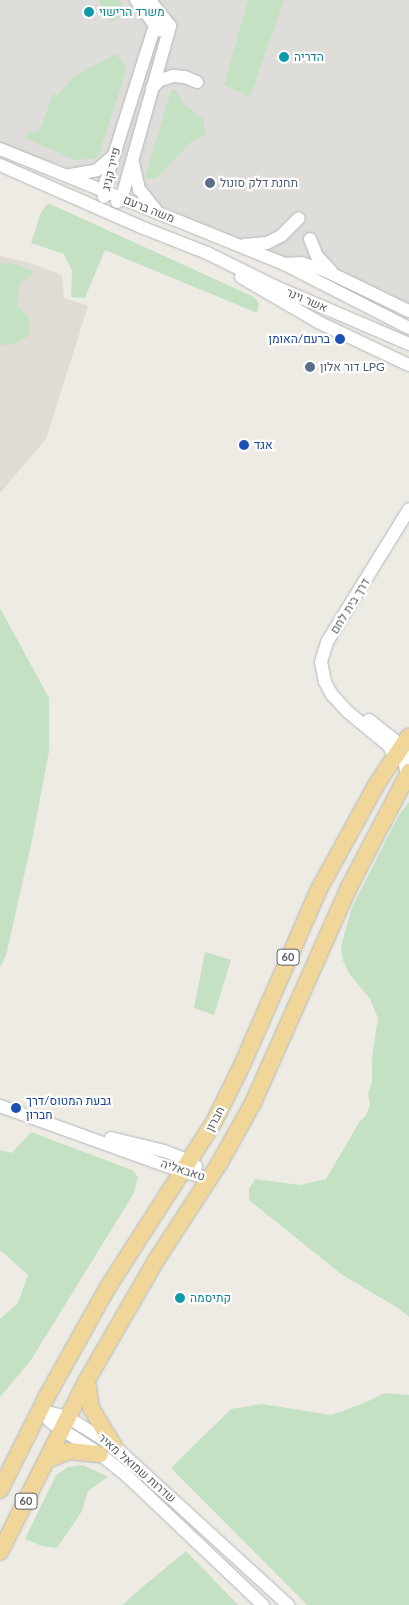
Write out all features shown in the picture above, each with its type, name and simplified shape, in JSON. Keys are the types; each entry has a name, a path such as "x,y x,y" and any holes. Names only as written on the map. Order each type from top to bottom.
{"highway":[{"name":"חברון","path":"0,1490 39,1410 117,1272 187,1167 214,1122 243,1063 318,891 402,746"},
{"name":"חברון","path":"87,1380 155,1262 210,1178 253,1103 349,887 408,774"},
{"name":"60","path":"0,1552 87,1380"},
{"path":"47,1460 69,1451 107,1450 91,1408 87,1380"}],"main road":[{"path":"136,0 166,40"},
{"name":"פייר קניג","path":"107,211 122,197 170,26 150,0"},
{"name":"פייר קניג","path":"107,211 103,190 155,25"},
{"path":"152,88 160,80 173,76 185,77 197,82"},
{"name":"משה ברעם","path":"0,149 122,197 298,271"},
{"path":"68,175 83,174 100,169 114,152"},
{"path":"133,156 135,178 139,189 161,214"},
{"name":"משה ברעם","path":"0,165 207,253"},
{"path":"238,245 256,245 275,239 292,228 299,218"},
{"path":"310,239 322,261 337,276"},
{"path":"207,253 247,281 320,323 409,365"},
{"name":"אשר וינר","path":"207,253 274,286 409,344"},
{"path":"284,264 301,263 337,276 409,311"},
{"name":"אשר וינר","path":"298,271 409,328"},
{"name":"דרך בית לחם","path":"402,746 380,727 342,705 325,682 321,662 325,647 409,509"},
{"path":"402,746 408,774"},
{"name":"טאבאליה","path":"0,1106 67,1129 149,1147 210,1178"},
{"name":"שדרות שמואל מאיר","path":"39,1410 107,1450 288,1605"},
{"name":"שדרות שמואל מאיר","path":"107,1450 126,1475 263,1605"}],"shaded area":[{"path":"0,0 409,0 409,318 118,186 0,144"},
{"path":"0,256 27,262 62,275 64,298 88,306 46,439 0,493"}],"green space":[{"path":"99,0 119,0 127,13 111,22"},
{"path":"248,0 284,0 250,97 224,85"},
{"path":"116,54 127,68 99,154 93,159 74,160 25,138 30,131 35,132 40,129 53,94 58,95 74,76"},
{"path":"175,89 183,103 203,119 206,135 192,141 157,178 149,179 145,177 171,91"},
{"path":"48,203 254,297 259,303 257,313 105,250 85,298 71,297 72,271 64,254 31,243 41,212"},
{"path":"0,263 15,264 35,272 19,284 17,306 29,317 29,336 14,344 0,345"},
{"path":"0,608 49,698 49,751 34,831 6,956 0,967"},
{"path":"409,802 409,1317 398,1308 341,1274 249,1200 249,1189 255,1179 300,1185 326,1179 360,1121 365,1117 370,1105 368,1093 372,1082 372,1058 378,1018 370,999 350,975 343,961 341,946 352,907 399,815"},
{"path":"205,952 231,960 214,1015 194,1008"},
{"path":"31,1132 132,1170 138,1177 134,1193 31,1360 0,1397 0,1319 18,1303 28,1275 0,1250 0,1150 12,1153"},
{"path":"385,1393 409,1395 409,1605 307,1605 171,1468 231,1409 262,1404 331,1415 362,1404"},
{"path":"83,1465 108,1477 88,1491 82,1511 57,1548 42,1546 25,1539 56,1475 68,1467"},
{"path":"186,1551 238,1605 122,1605 147,1583"}],"place":[{"name":"משרד הרישוי","path":"89,12"},
{"name":"הדריה","path":"284,57"},
{"name":"תחנת דלק סונול","path":"210,183"},
{"name":"ברעם/האומן","path":"340,339"},
{"name":"דור אלון LPG","path":"310,367"},
{"name":"אגד","path":"244,445"},
{"name":"גבעת המטוס/דרך חברון","path":"16,1108"},
{"name":"קתיסמה","path":"180,1298"}]}
